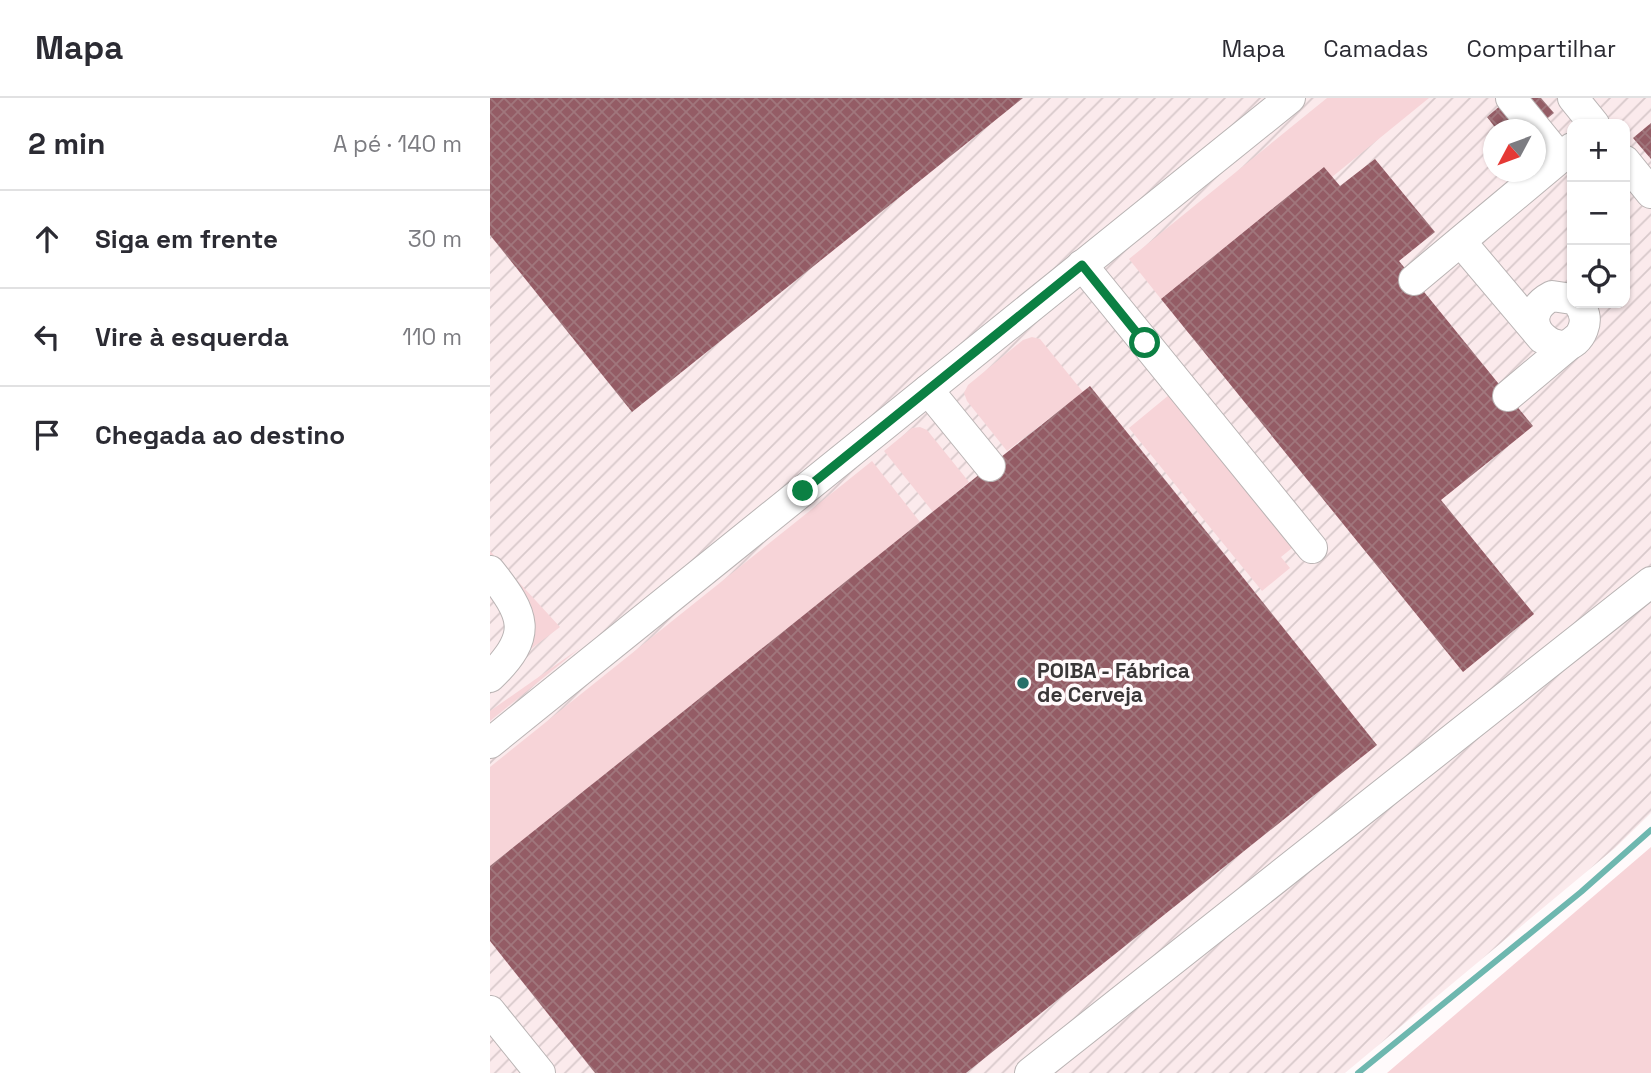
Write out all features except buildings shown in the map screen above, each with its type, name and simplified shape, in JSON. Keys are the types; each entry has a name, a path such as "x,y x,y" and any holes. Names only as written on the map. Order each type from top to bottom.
{"lane":[{"path":"490,743 1290,98"},
{"path":"1511,98 1567,150"},
{"path":"1529,98 1567,150"},
{"path":"1573,98 1590,119"},
{"path":"1414,280 1567,152"},
{"path":"1630,168 1651,194"},
{"path":"1466,237 1510,277 1524,285 1567,298"},
{"path":"1466,237 1556,340"},
{"path":"1082,265 1312,548"},
{"path":"1556,340 1535,323 1535,314 1545,300 1567,299"},
{"path":"1504,391 1556,340 1585,324 1575,308"},
{"path":"928,390 990,466"},
{"path":"490,572 518,612 520,635 511,656 490,677"},
{"path":"1030,1073 1651,582"},
{"path":"490,1011 540,1073"}],"shaded area":[{"path":"490,98 1651,98 1651,813 1615,848 1345,1073 490,1073"},
{"path":"1327,98 1429,98 1332,177 1324,167 1161,299 1129,259"},
{"path":"1032,337 1040,339 1083,392 1007,451 967,401 964,393 968,385 1023,340"},
{"path":"1161,383 1297,544 1281,557 1290,568 1262,591 1129,428 1169,395"},
{"path":"912,428 927,430 969,482 933,512 884,451"},
{"path":"872,461 920,522 490,866 490,767"},
{"path":"490,551 560,627 490,680 520,635 490,571"},
{"path":"580,648 490,721 490,711"},
{"path":"1651,847 1651,1073 1387,1073"}],"waterway":[{"path":"1358,1073 1581,892 1651,830"}],"place":[{"name":"POIBA - Fábrica de Cerveja","path":"1023,683"}],"route":[{"path":"803,491 1082,265 1145,343"}]}
